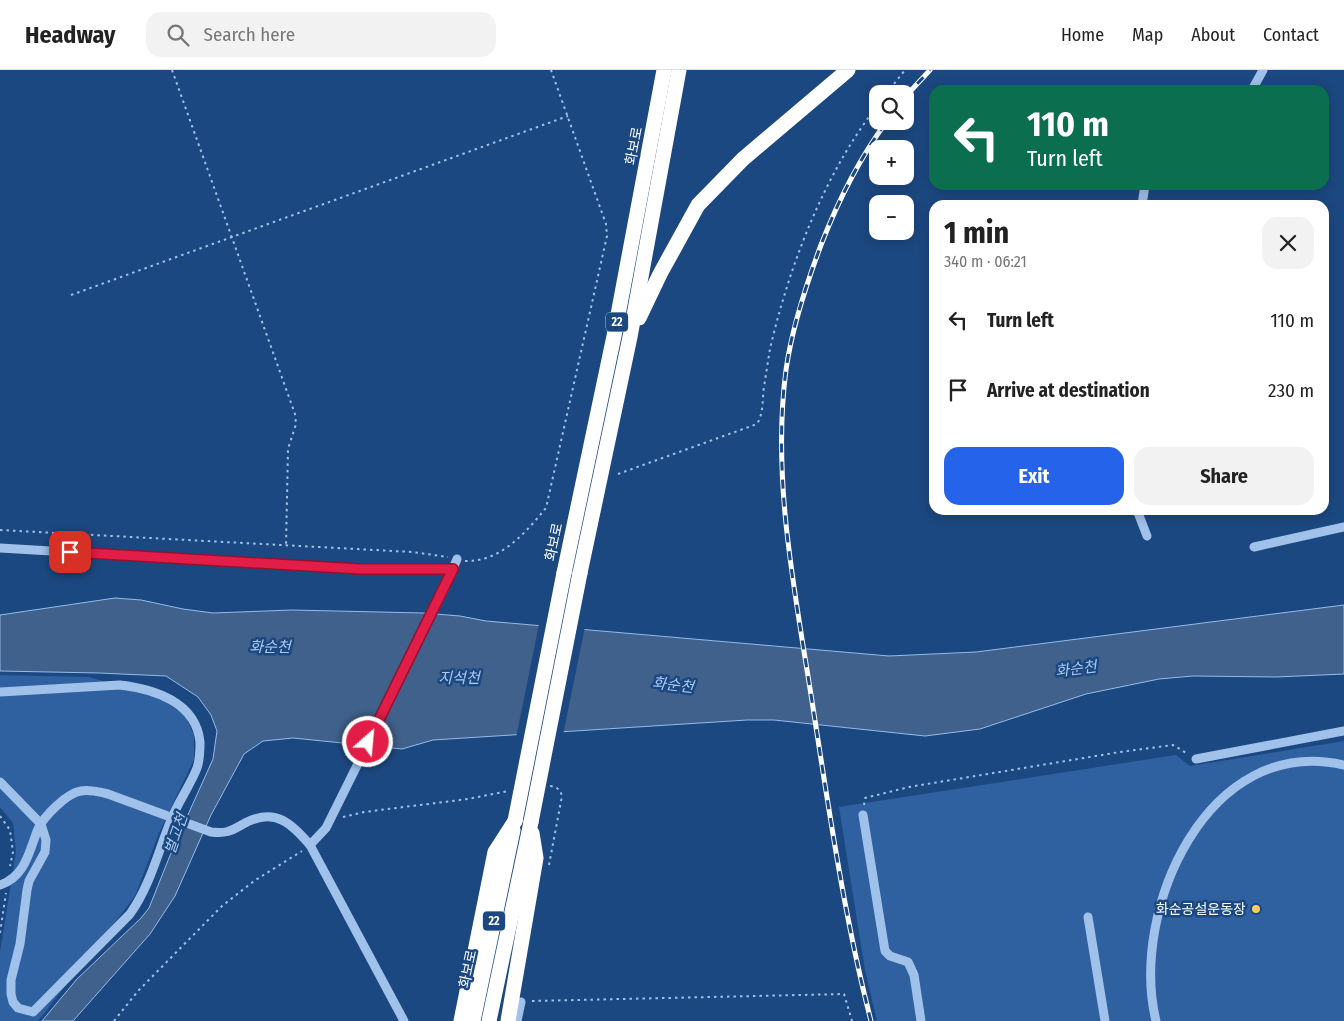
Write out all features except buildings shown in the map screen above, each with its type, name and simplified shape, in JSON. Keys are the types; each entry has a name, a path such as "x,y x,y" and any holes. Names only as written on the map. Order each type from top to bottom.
{"highway":[{"name":"화보로","path":"474,1021 564,573 614,336 664,70"},
{"name":"22","path":"489,1021 630,337 679,70"},
{"name":"22","path":"630,337 660,274 698,205 743,159 848,70"},
{"path":"461,1021 495,852 515,821"},
{"path":"508,1021 536,858 531,822"}],"street":[{"path":"1255,85 1264,70"},
{"path":"1140,515 1147,536"},
{"path":"1254,547 1344,527"},
{"path":"0,548 360,569 453,569"},
{"path":"310,845 326,828 445,588 457,559"},
{"path":"0,692 120,685 139,687 159,693 176,703 194,723 199,732 200,751 197,769 140,901 130,914 32,1012 18,1008 13,1002 10,994 11,980 20,944 26,890 45,852 46,840 41,824 0,782"},
{"path":"1196,759 1344,731"},
{"path":"1156,1021 1150,988 1151,948 1154,929 1169,879 1196,828 1215,804 1235,787 1254,775 1293,762 1332,762 1344,765"},
{"path":"4,884 18,875 32,849 38,828 53,809 69,795 79,791 92,790 108,794 206,831 225,834 250,821 267,816 282,820 295,828 310,845 404,1021"},
{"path":"863,815 885,951 890,956 908,962 914,975 921,1021"},
{"path":"1088,917 1105,1021"},
{"path":"517,1021 521,1002"}],"path":[{"path":"172,70 295,414 296,424 288,449 286,546"},
{"path":"0,530 422,553 468,561 490,558 504,550 530,527 546,508 607,236 606,224 551,70"},
{"path":"893,85 905,70"},
{"path":"71,295 568,116"},
{"path":"618,474 757,424 762,416 770,349 796,260 819,202 846,154 869,119"},
{"path":"863,815 865,798 909,787 1173,745 1196,759"},
{"path":"543,786 557,788 562,796 548,871"},
{"path":"329,822 364,812 468,799 514,789"},
{"path":"0,816 10,830 13,852 4,884 0,933"},
{"path":"114,1021 138,991 222,906 254,881 295,857 310,845"},
{"path":"521,1002 844,994 852,1021"}],"shaded area":[{"path":"0,675 89,677 160,698 186,716 194,736 194,759 159,833 135,896 38,1021 0,1021 0,952 16,852 13,823 0,807"},
{"path":"1344,741 1344,1021 877,1021 865,970 839,807 1176,755 1190,766"}],"water":[{"name":"지석천","path":"115,598 141,600 213,613 292,610 423,613 460,616 486,621 889,656 976,652 1344,605 1344,674 1276,677 1193,676 1159,679 1086,694 980,729 925,736 774,720 747,720 433,740 402,749 293,738 263,741 244,754 211,815 175,896 150,934 73,1021 42,1021 77,979 141,918 149,908 173,848 213,759 217,731 211,715 198,697 166,676 0,671 0,615"}],"pier":[{"path":"539,624 585,627 563,735 516,738"}],"railway":[{"path":"914,87 930,70"},
{"path":"871,1021 853,945 839,868 794,586 784,499 782,413 786,370 792,338 815,260 850,181 881,130"}],"place":[{"name":"화순공설운동장","path":"1256,909"}],"route":[{"path":"70,552 360,569 453,569 368,742"}],"water label":[{"name":"화순천","path":"270,647"},
{"name":"화순천","path":"1076,669"},
{"name":"화순천","path":"673,685"},
{"name":"벌고천","path":"176,834"}]}
